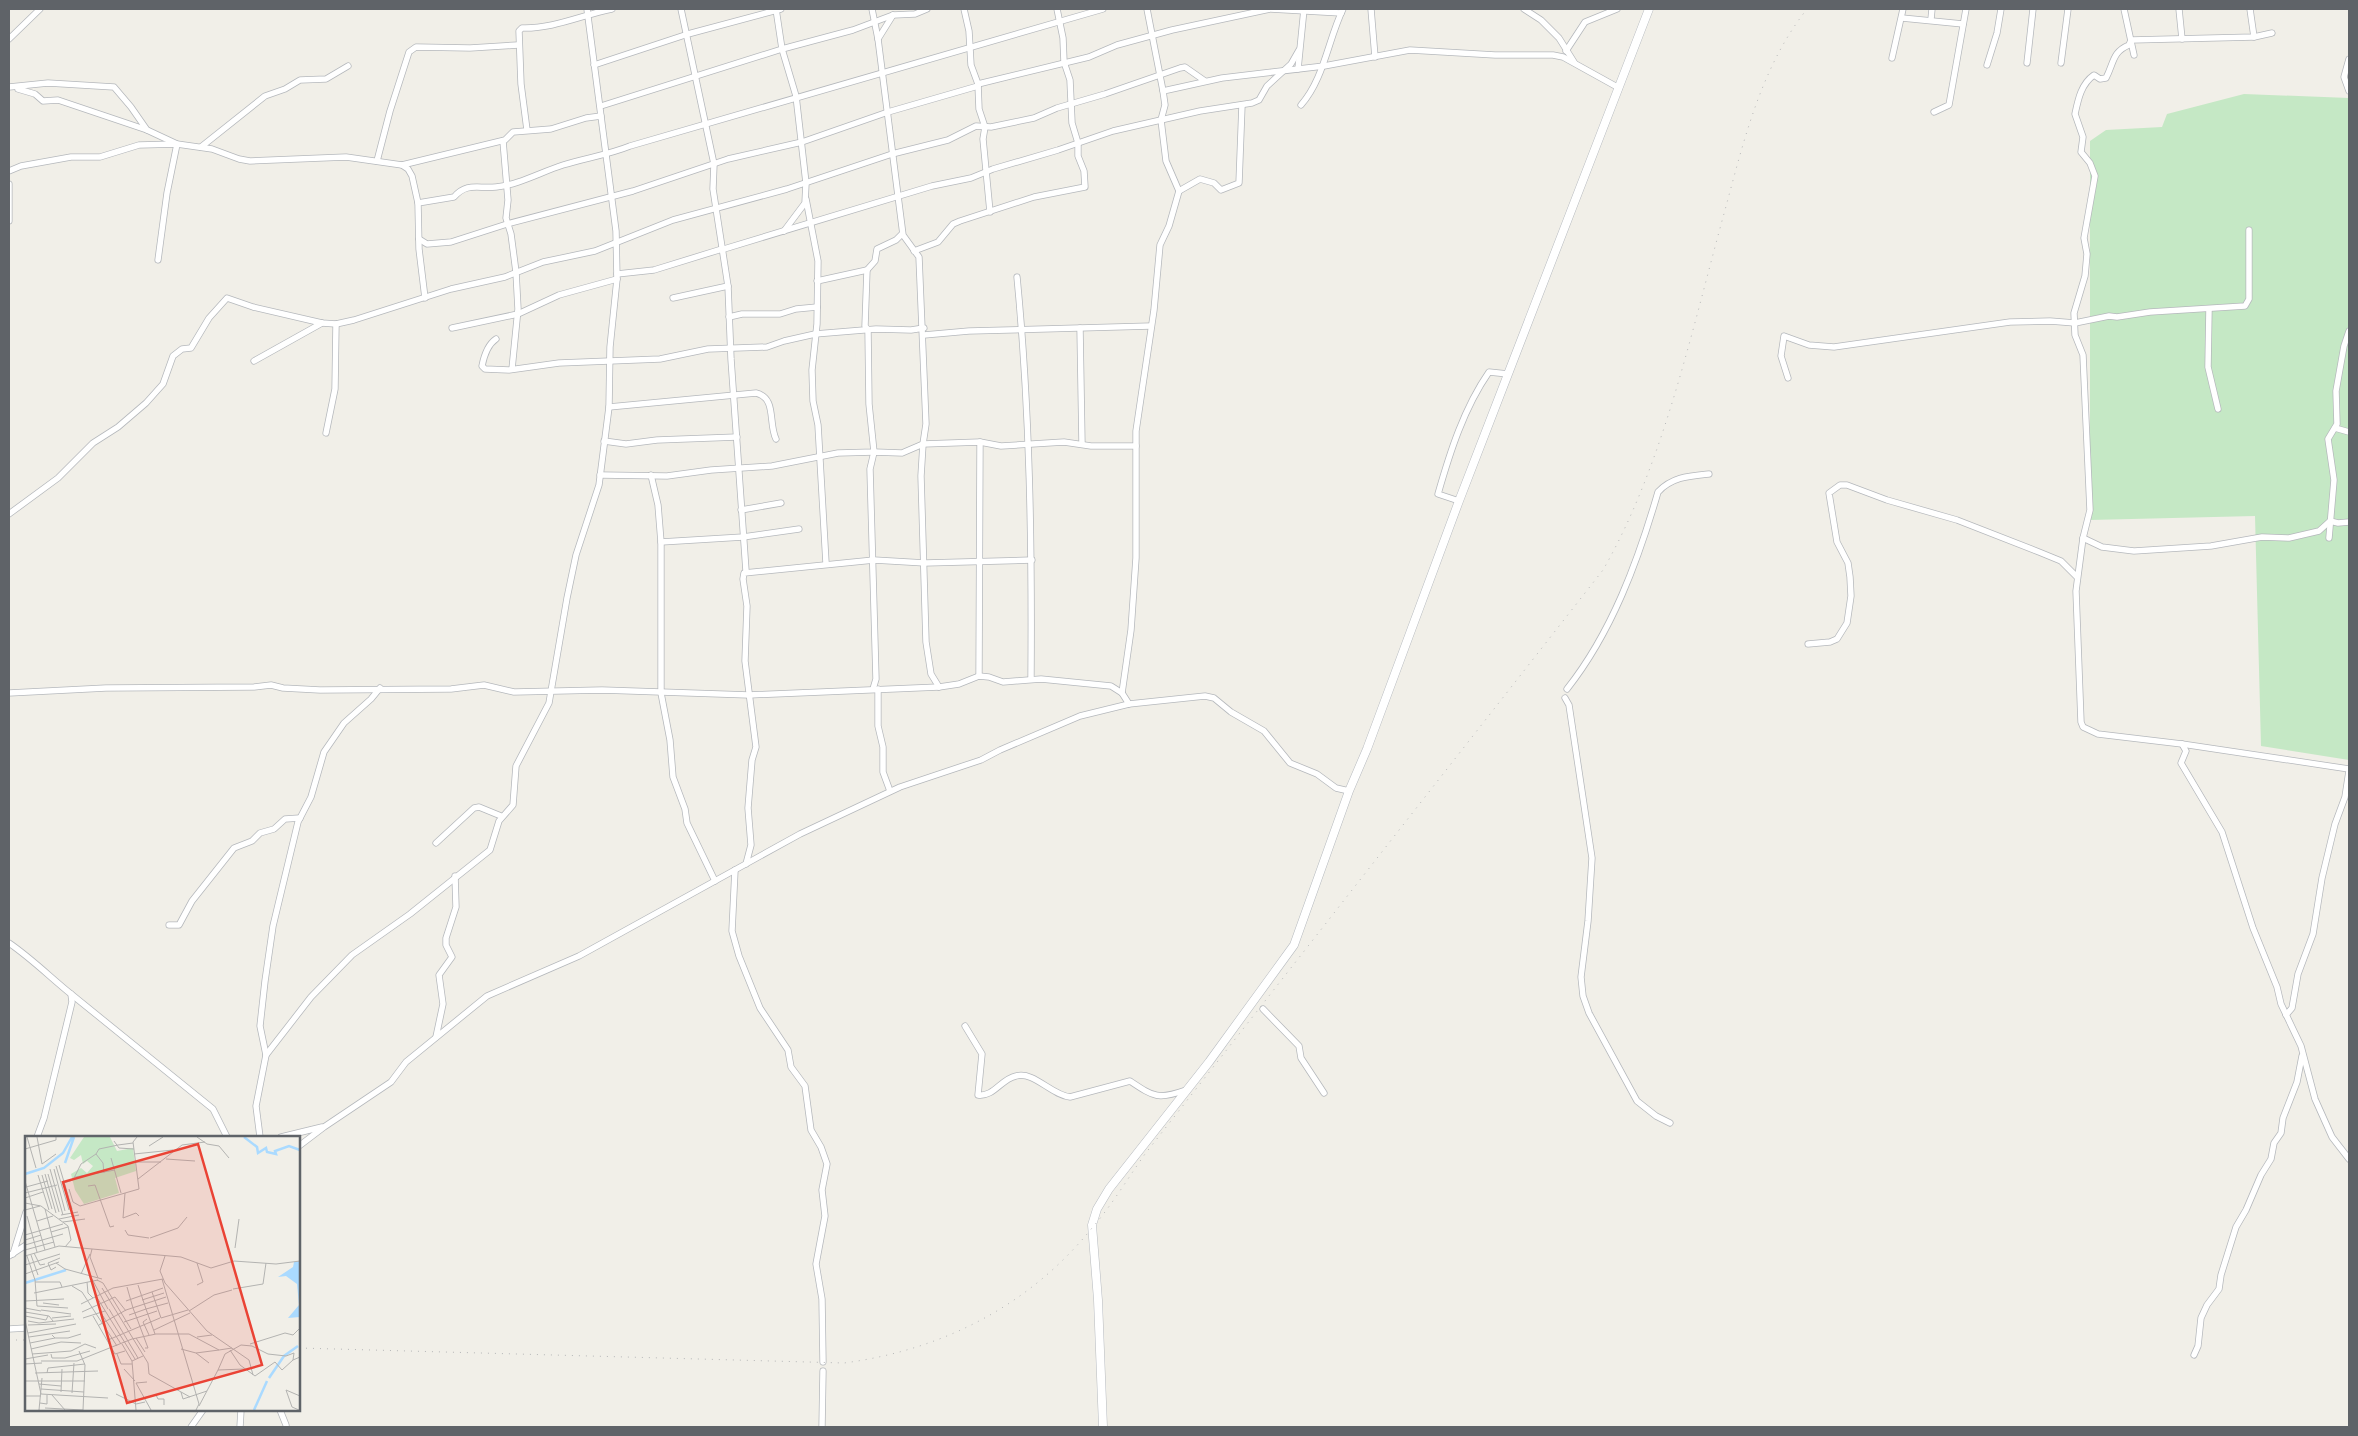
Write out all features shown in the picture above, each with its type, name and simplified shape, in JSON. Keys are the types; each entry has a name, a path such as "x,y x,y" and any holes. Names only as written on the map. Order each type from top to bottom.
{"street":[{"path":"9,39 40,9"},
{"path":"527,130 518,45 518,34 522,28 538,29 588,11 612,9"},
{"path":"681,9 697,75 714,164 716,209 728,286 730,347 746,571 743,579 747,596 745,661 756,747 752,760 748,808 751,845 746,864"},
{"path":"594,65 688,34 777,9 782,49 796,96 806,183 806,200 818,261 817,308 812,370 820,458 826,563"},
{"path":"872,9 883,74 902,234 919,257 924,331 926,424 922,444 928,660 931,674 940,687"},
{"path":"601,106 782,49 854,30 893,15 914,14 927,9"},
{"path":"964,9 969,31 968,48 971,65 978,85 979,109 985,127 983,139 990,212"},
{"path":"914,251 938,242 954,224 1034,197 1085,187 1084,172 1078,156 1078,143 1070,105 1070,80 1064,62 1057,9"},
{"path":"418,203 454,198 459,190 474,186 498,187 565,164 600,155 605,156 630,146 796,96 883,74 1103,9"},
{"path":"1122,693 1127,668 1135,567 1136,432 1160,244 1169,226 1179,192 1166,161 1161,120 1165,105 1164,91 1151,36 1147,9"},
{"path":"419,239 427,244 451,242 507,224 611,196 728,159 802,142 888,112 978,85 1089,57 1116,44 1270,9 1342,11 1332,33 1324,66 1307,98 1301,105"},
{"path":"1371,9 1375,57"},
{"path":"1524,9 1541,20 1559,38 1575,64"},
{"path":"1566,51 1585,22 1618,9"},
{"path":"1103,1427 1098,1300 1092,1225 1097,1209 1109,1190 1294,945 1349,791 1367,749 1459,501 1649,9"},
{"path":"1892,58 1903,9"},
{"path":"1932,9 1932,19"},
{"path":"1934,112 1949,105 1966,9"},
{"path":"1987,65 1997,33 2001,9"},
{"path":"2027,63 2033,9"},
{"path":"2061,63 2068,9"},
{"path":"2124,9 2134,55"},
{"path":"2179,9 2182,39"},
{"path":"2250,9 2254,36"},
{"path":"1298,69 1304,10"},
{"path":"266,1055 311,997 352,956 445,887 455,876 490,850 502,816 513,805 516,766 544,713 552,691 576,555 596,498 600,474 609,407 610,346 617,276 611,196 588,11"},
{"path":"878,39 893,15"},
{"path":"1902,18 1932,19 1963,24"},
{"path":"2131,40 2254,36 2272,33"},
{"path":"2131,40 2129,45 2120,48 2116,53 2106,78 2100,79 2094,75 2089,79 2080,94 2080,104 2075,114 2083,138 2081,152 2090,163 2096,176 2084,238 2086,276 2077,299 2075,323 2075,336 2083,355 2090,499 2077,578 2076,638 2083,727 2098,734 2182,744 2349,770 2345,797 2335,824 2322,878 2312,934 2298,974 2292,1008 2286,1015"},
{"path":"377,161 390,111 410,52 416,47 470,48 518,45"},
{"path":"452,328 518,314 559,295 617,276 654,270 898,196 971,178 1113,130 1259,100 1267,86 1291,64 1299,50"},
{"path":"1164,91 1205,81 1324,66 1410,50 1495,55 1544,54 1563,57 1619,88"},
{"path":"2349,59 2344,77 2349,91"},
{"path":"201,147 264,96 285,89 300,80 326,79 348,66"},
{"path":"9,514 58,478 93,443 118,427 152,397 163,384 173,356 182,349 191,348 209,318 227,298 253,307 322,323 336,324 616,243 673,220 806,183 892,154 948,140 976,126 985,127 1034,118 1057,108 1159,74 1185,68 1205,81"},
{"path":"11,87 48,83 114,87 147,130"},
{"path":"11,87 35,94 43,101 58,100 147,130 178,144"},
{"path":"1179,192 1200,178 1214,182 1221,190 1239,183 1242,105"},
{"path":"9,171 21,166 71,157 100,157 139,145 178,144 201,147 250,160 346,157 402,166 427,158 458,154 485,144 509,139 513,132 551,129 586,118 601,116"},
{"path":"502,141 507,184 507,224 511,234 516,272 518,314 512,369"},
{"path":"158,260 164,229 166,200 178,144"},
{"path":"402,166 412,176 418,203 419,239 425,298"},
{"path":"9,184 9,221"},
{"path":"784,231 806,200"},
{"path":"1788,378 1781,356 1784,336 1809,345 1834,347 2010,322 2050,321 2075,323 2108,316 2117,317 2245,306 2249,302 2249,230"},
{"path":"817,281 867,270 875,261 877,249 896,240 902,234"},
{"path":"867,270 865,326 868,330 869,404 874,452 870,470 874,560 876,689 878,726 883,747 883,772 890,791"},
{"path":"1017,277 1022,330 1032,560 1031,679"},
{"path":"673,298 728,286"},
{"path":"729,317 750,313 780,314 796,309 817,308"},
{"path":"2209,308 2208,367 2218,408"},
{"path":"254,361 322,323"},
{"path":"326,433 333,406 336,324"},
{"path":"496,339 489,343 482,366 490,370 559,363 668,358 708,349 730,347 767,348 784,341 815,334 868,330 1022,330 1151,326"},
{"path":"1080,328 1082,444"},
{"path":"2329,538 2334,480 2328,439 2335,428 2340,369 2344,346 2349,332"},
{"path":"1459,501 1438,494 1452,449 1479,386 1489,372 1508,374"},
{"path":"609,407 756,393 767,398 776,439"},
{"path":"2335,428 2349,432"},
{"path":"604,441 626,444 657,440 737,437"},
{"path":"600,474 667,476 738,467 772,466 838,454 902,453 922,444 980,442 991,446 1064,442 1136,446"},
{"path":"979,676 980,442"},
{"path":"1567,689 1585,667 1628,583 1658,492 1665,484 1681,477 1709,474"},
{"path":"651,475 658,505 661,542 662,693 671,747 673,777 685,809 687,823 715,881"},
{"path":"1808,644 1830,642 1837,639 1847,623 1851,596 1848,563 1837,542 1830,503 1830,493 1840,485 1847,485 1887,500 1957,520 2061,561 2077,578"},
{"path":"741,510 781,503"},
{"path":"2083,538 2102,547 2134,551 2211,546 2262,537 2289,538 2319,531 2330,521"},
{"path":"2330,521 2338,523 2349,522"},
{"path":"661,542 743,537 799,529"},
{"path":"746,571 874,560 925,563 1032,560"},
{"path":"9,694 106,688 254,687 271,684 283,688 320,690 380,688 452,689 484,685 514,692 602,690 662,693 685,691 749,695 940,687 959,684 979,676 1003,682 1031,679 1111,686 1122,693 1129,704"},
{"path":"260,1136 256,1106 266,1055 260,1026 264,981 272,926 300,818 311,798 324,752 344,723 372,699 380,688"},
{"path":"300,1145 324,1126 391,1082 406,1062 496,991 579,956 793,837 890,791 981,760 1080,716 1129,704 1205,696 1214,698 1231,712 1264,732 1290,763 1317,774 1336,788 1349,791"},
{"path":"1565,698 1569,705 1592,858 1589,911 1581,977 1583,996 1589,1013 1637,1101 1656,1116 1670,1123"},
{"path":"2182,744 2186,751 2181,763 2222,832 2253,928 2302,1052 2318,1106 2332,1137 2349,1159"},
{"path":"436,843 474,808 479,806 502,816"},
{"path":"169,925 179,926 192,901 234,848 252,841 260,833 274,829 285,819 300,818"},
{"path":"735,870 732,930 739,956 760,1008 788,1050 791,1067 805,1086 811,1130 821,1147 827,1164 822,1190 825,1216 816,1264 822,1299 823,1362"},
{"path":"436,1037 443,1004 439,975 452,957 446,945 446,938 456,907 455,876"},
{"path":"9,942 213,1109 226,1136"},
{"path":"37,1136 44,1118 50,1086 70,1013 71,994"},
{"path":"1263,1008 1300,1046 1301,1058 1324,1092"},
{"path":"965,1026 982,1054 978,1095 990,1093 1015,1076 1026,1076 1061,1096 1070,1097 1130,1081 1151,1096 1162,1098 1186,1090"},
{"path":"2194,1355 2198,1346 2201,1318 2211,1298 2219,1289 2221,1275 2236,1227 2246,1210 2260,1175 2271,1159 2274,1143 2281,1133 2283,1118 2297,1082 2302,1052"},
{"path":"285,1136 324,1126"},
{"path":"11,1255 25,1215"},
{"path":"11,1255 25,1246"},
{"path":"9,1328 25,1328"},
{"path":"822,1427 823,1371"},
{"path":"191,1427 202,1411"},
{"path":"240,1427 241,1411"},
{"path":"280,1411 286,1425"}],"green space":[{"path":"2244,94 2349,98 2349,760 2261,746 2255,516 2090,520 2090,141 2106,130 2162,127 2167,114"}],"railway":[{"path":"300,1348 844,1363 880,1357 949,1335 981,1320 1012,1302 1040,1280 1067,1256 1099,1219 1145,1154 1603,570 1624,529 1660,441 1688,348 1739,157 1756,105 1777,55 1807,9"},
{"path":"9,1340 25,1340"}]}
